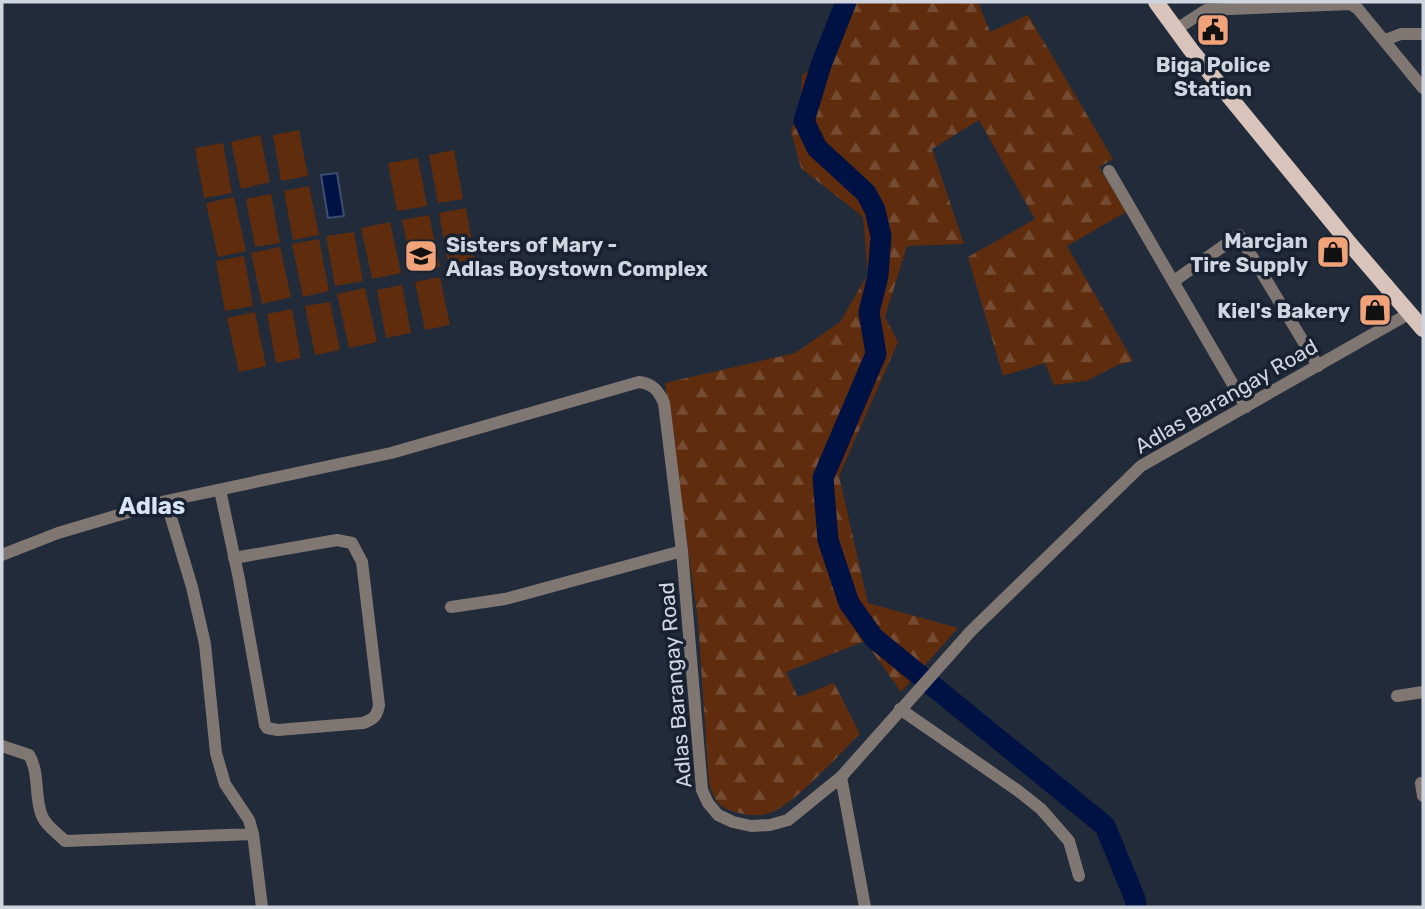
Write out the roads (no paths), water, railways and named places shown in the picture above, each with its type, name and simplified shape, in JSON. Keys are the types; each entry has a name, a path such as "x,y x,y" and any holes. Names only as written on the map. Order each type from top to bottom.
{"main road":[{"path":"1156,2 1175,30 1423,329"}],"street":[{"path":"1175,30 1206,10 1351,4 1385,40 1423,88"},
{"path":"1385,40 1401,34 1423,34"},
{"path":"1109,171 1246,407"},
{"path":"1174,281 1239,235 1318,366"},
{"name":"Adlas Barangay Road","path":"2,555 58,533 166,501 391,453 639,382 650,384 659,392 664,403 682,551 702,790 718,815 751,826 770,825 788,820 841,777 971,631 1141,466 1410,313"},
{"path":"220,490 262,715 267,729 363,723 372,720 377,715 377,692 362,562 352,543 337,540 234,558"},
{"path":"166,501 192,586 205,644 216,753 225,784 249,820 262,907"},
{"path":"451,607 505,599 682,551"},
{"path":"1397,696 1423,692"},
{"path":"900,709 1041,809 1069,841 1079,876"},
{"path":"2,746 29,755 42,816 65,841 253,834"},
{"path":"841,777 865,907"}],"waterway":[{"path":"846,2 821,65 804,121 817,148 866,193 875,210 881,236 878,276 869,312 876,354 823,478 828,540 849,603 874,638 1105,826 1136,907"}],"place":[{"name":"Biga Police Station","path":"1213,30"},
{"name":"Marcjan Tire Supply","path":"1333,252"},
{"name":"Sisters of Mary - Adlas Boystown Complex","path":"421,256"},
{"name":"Kiel's Bakery","path":"1375,310"}],"district":[{"name":"Adlas","path":"152,506"}]}
